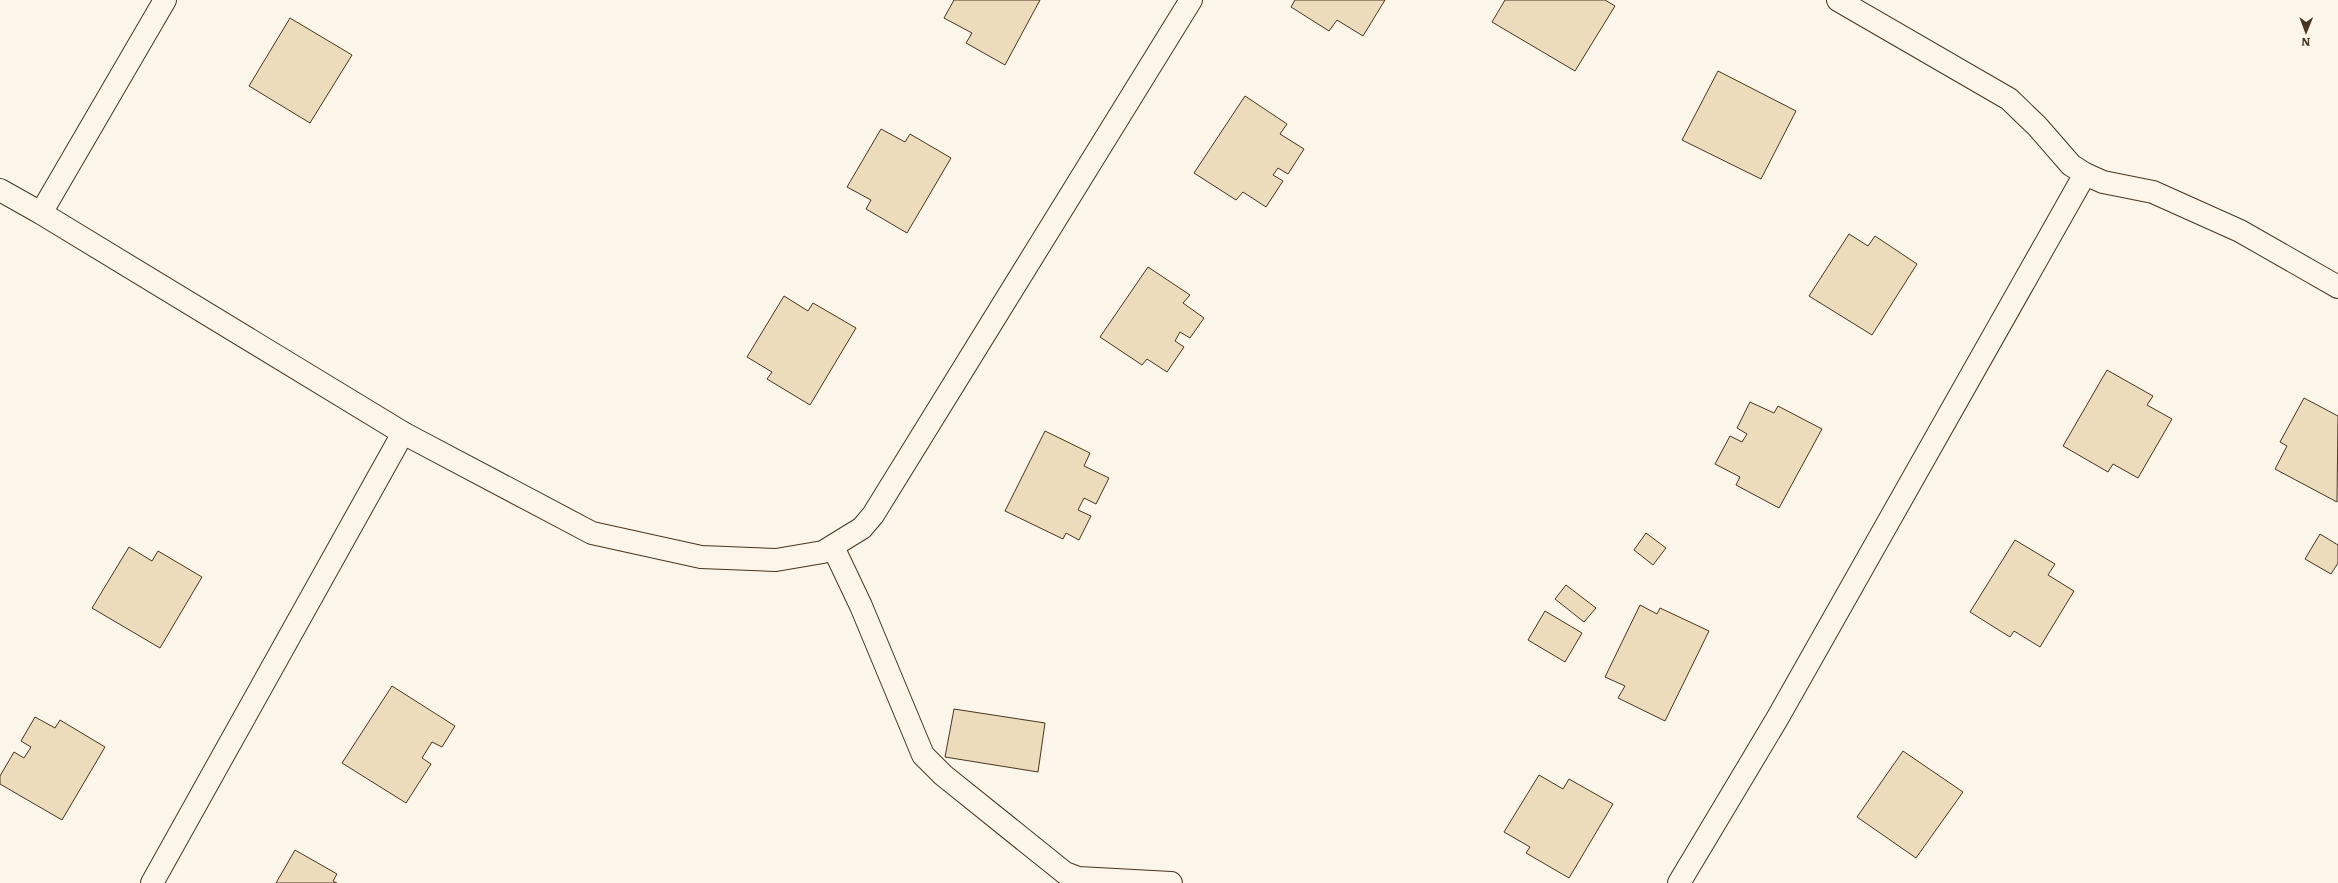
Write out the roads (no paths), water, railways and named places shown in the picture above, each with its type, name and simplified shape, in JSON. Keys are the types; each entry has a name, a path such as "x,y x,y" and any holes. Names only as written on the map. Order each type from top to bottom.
{"street":[{"path":"41,213 165,0"},
{"path":"0,190 41,213 403,433 592,532 702,557 776,560 816,554 833,547 862,528 873,515 1191,0"},
{"path":"1838,0 2009,99 2037,126 2071,165 2085,174 2103,182 2153,192 2240,231 2338,287"},
{"path":"1679,883 1777,719 2085,174"},
{"path":"152,883 403,433"},
{"path":"833,547 861,606 917,743 923,755 943,775 1065,873 1078,878 1171,883"}]}
